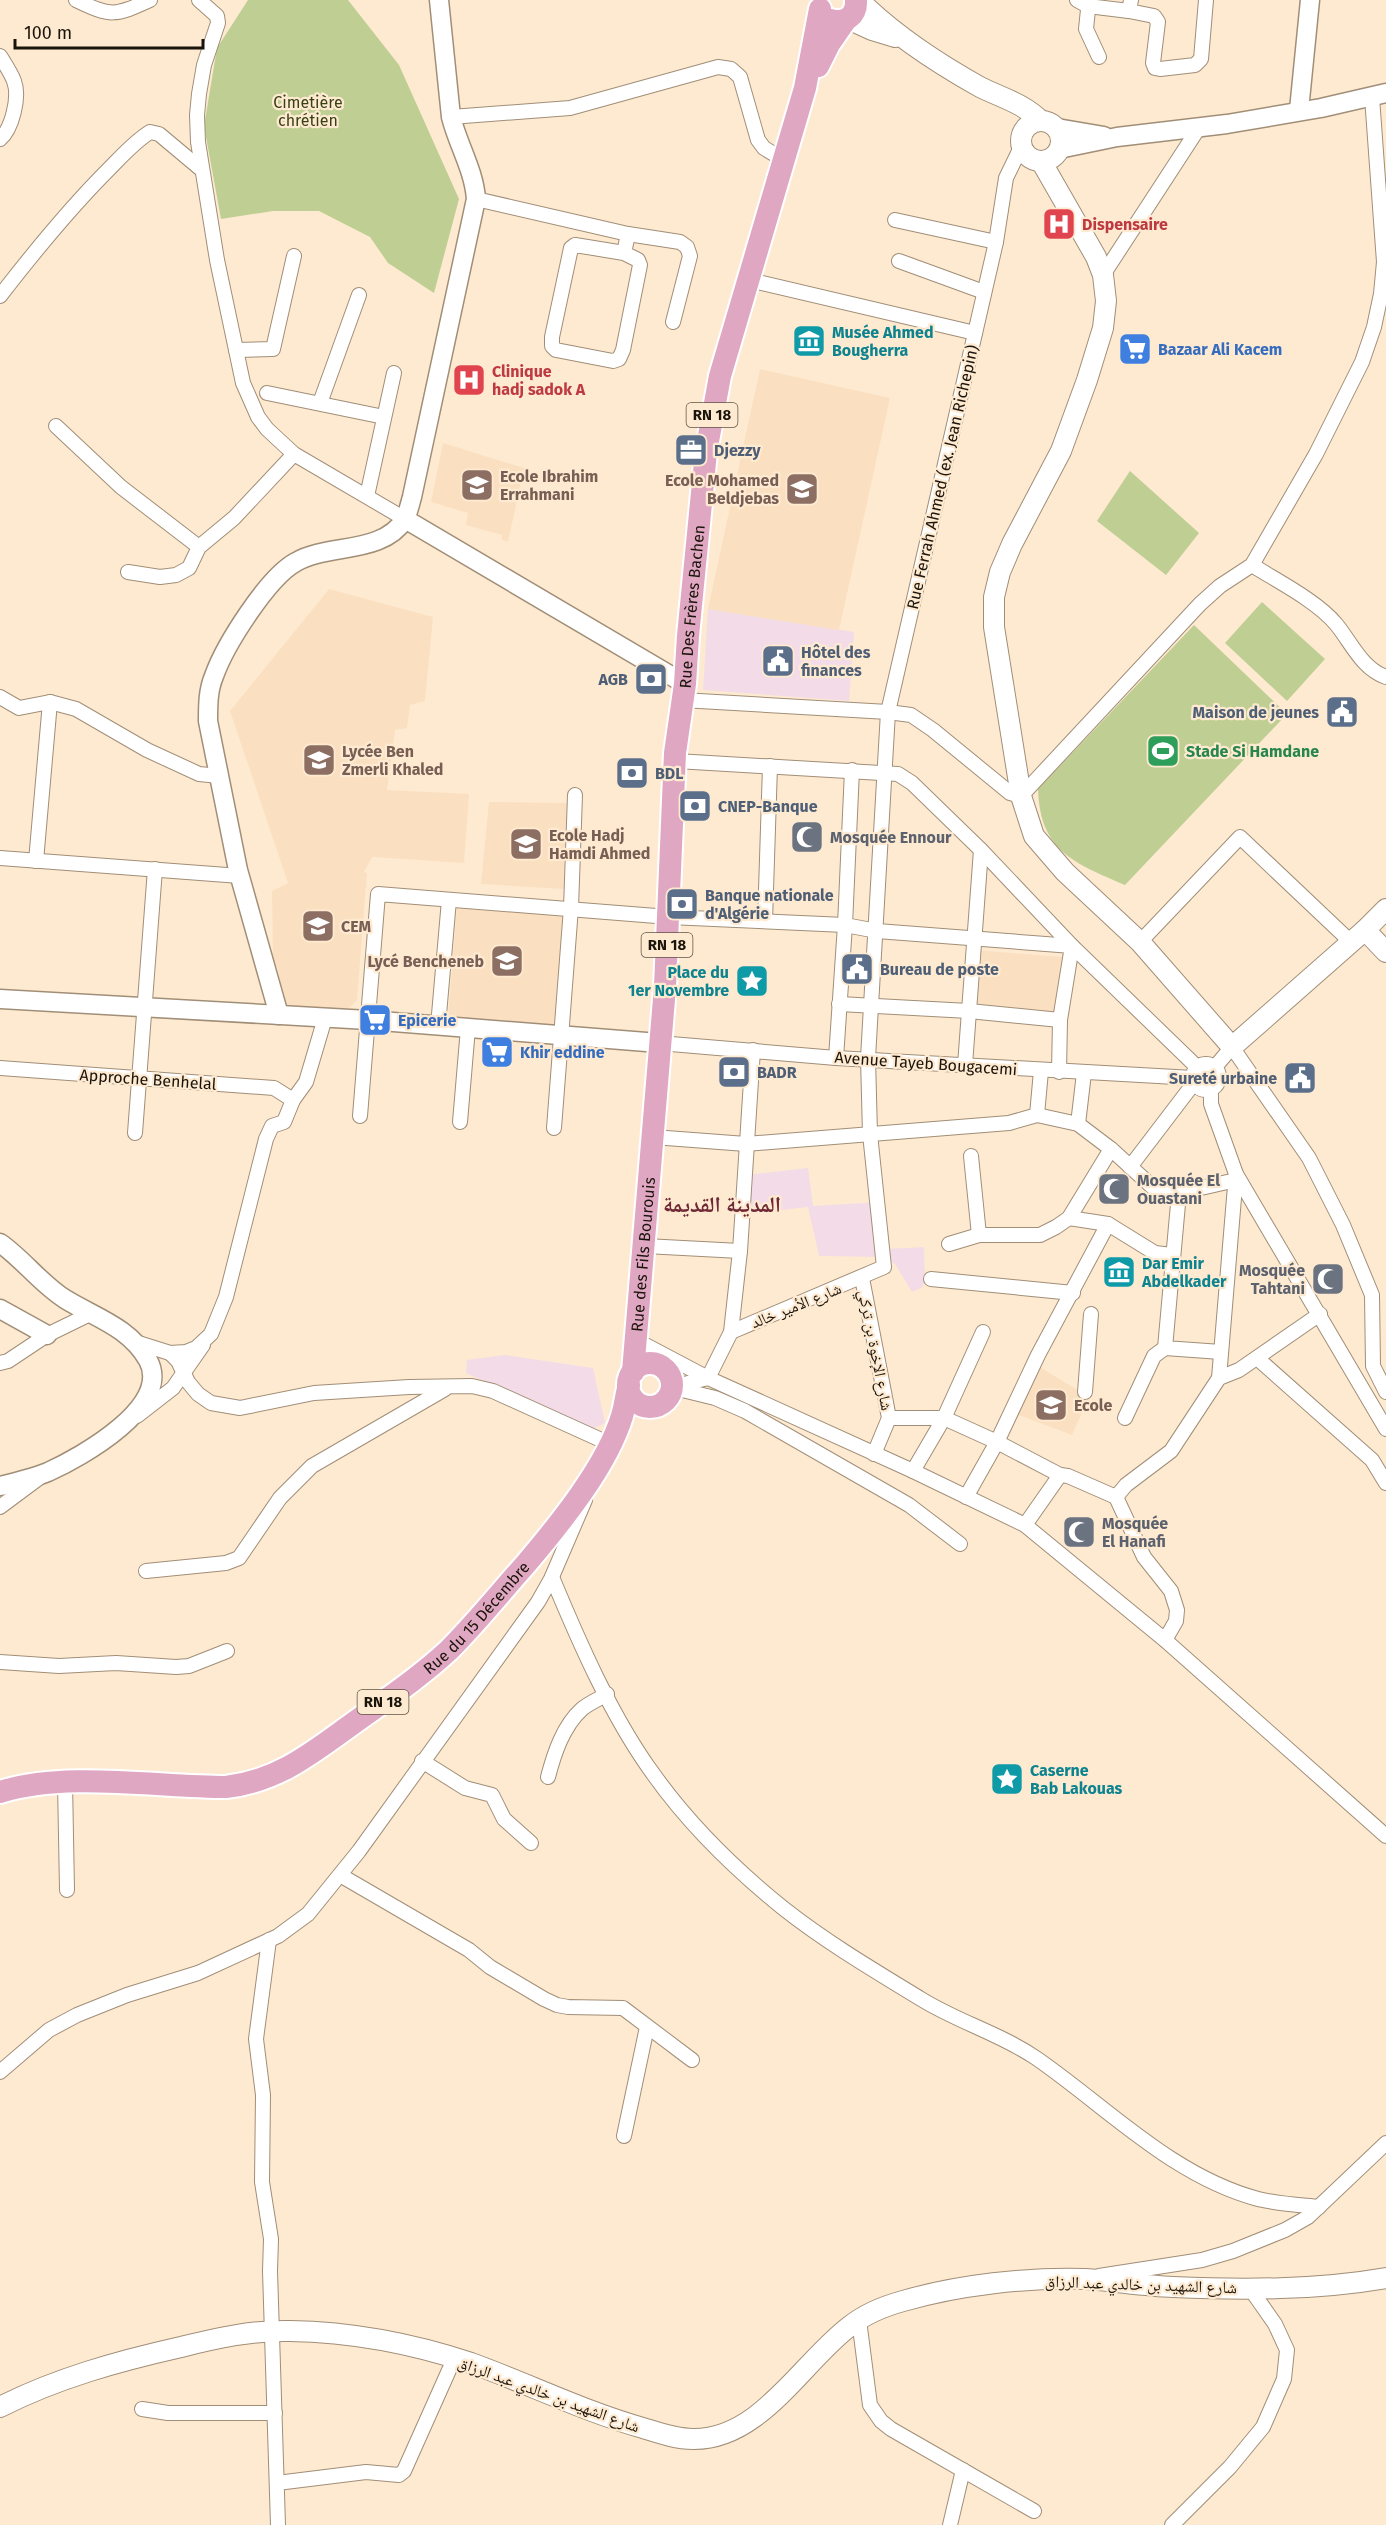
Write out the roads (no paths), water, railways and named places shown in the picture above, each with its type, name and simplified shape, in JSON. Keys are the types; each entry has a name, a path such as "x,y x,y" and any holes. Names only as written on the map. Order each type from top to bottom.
{"main road":[{"path":"817,3 832,21 852,10 872,30 903,39 982,87 1021,105 1049,124 1061,138 1052,154 1067,205 1103,275 1106,288 1106,315 1087,380 1060,451 1000,572 994,597 994,627 1021,796 1034,836 1065,872 1140,942 1232,1047 1386,909"},
{"name":"Rue Des Frères Bachen","path":"652,1137 669,917 675,753 684,692 711,420 720,376 805,88 817,3"},
{"name":"Rue Des Frères Bachen","path":"805,88 833,37 852,10"},
{"path":"982,87 1005,109 1023,139 1031,158 1052,154"},
{"path":"1023,139 1030,124 1049,124"},
{"path":"1358,936 1386,952"},
{"name":"Rue des Fils Bourouis","path":"631,1378 645,1246 652,1137"},
{"path":"610,1444 666,1396 669,1373 658,1365 644,1364 631,1378 630,1392 638,1403 645,1406 666,1396"},
{"name":"Rue du 15 Décembre","path":"0,1792 66,1782 226,1787 250,1784 276,1774 303,1759 406,1686 448,1651 475,1623 584,1490 610,1444 622,1417 631,1378"},
{"name":"شارع الشهيد بن خالدي عبد الرزاق","path":"0,2407 75,2376 131,2358 207,2340 274,2332 348,2336 410,2347 469,2363 605,2417 673,2436 695,2439 723,2434 746,2423 859,2320 902,2301 952,2290 1026,2281 1085,2279 1167,2287 1249,2287 1344,2286 1386,2278"}],"street":[{"path":"76,0 99,11 111,13 123,13 150,0"},
{"path":"199,0 217,16 218,23 204,65 197,115 202,170 217,260 243,383 258,417 267,429 294,454 405,519 684,692 911,715 933,730 1010,793 1021,796 1200,604 1220,586 1252,565 1316,454 1362,362 1382,294 1384,262 1379,95 1200,126 1117,137 1052,154"},
{"path":"279,1015 240,876 208,721 208,701 213,677 225,652 255,604 282,573 296,562 318,554 370,543 391,532 405,519 412,497 476,199 475,183 451,117 439,0"},
{"path":"1099,57 1086,28 1084,2 1130,6 1154,16 1158,22 1153,63 1155,68 1195,65 1201,59 1206,0"},
{"path":"1299,110 1310,0"},
{"path":"0,56 15,83 15,109 10,127 0,139"},
{"path":"451,117 570,108 718,67 731,69 740,77 758,140 764,148 784,160"},
{"path":"1049,124 1117,137"},
{"path":"1103,275 1200,126"},
{"path":"0,296 41,243 139,138 150,132 159,134 202,170"},
{"name":"Rue Ferrah Ahmed (ex. Jean Richepin)","path":"876,1198 870,1134 868,1058 888,712 996,242 1006,178 1023,139"},
{"path":"476,199 628,234 680,242 687,247 690,256 673,322"},
{"path":"895,220 996,242"},
{"path":"624,254 628,234"},
{"path":"574,244 624,254 638,260 640,265 622,350 618,359 613,361 556,350 552,346 552,337 574,244"},
{"path":"236,350 273,349 294,256"},
{"path":"899,261 984,292"},
{"path":"749,279 975,333"},
{"path":"320,403 359,295"},
{"path":"367,496 394,373"},
{"path":"267,393 384,417"},
{"path":"56,426 121,487 199,547"},
{"path":"128,572 160,577 176,575 189,568 199,547 234,518 294,454"},
{"path":"1252,565 1315,606 1334,622 1366,664 1376,674 1386,677"},
{"path":"0,697 19,708 50,702 76,709 147,750 199,774 219,776"},
{"path":"36,861 50,702"},
{"path":"676,762 898,774 912,783 981,850 1195,1076 1202,1090 1211,1090 1217,1085 1220,1077 1215,1067 1204,1064 1195,1076 1130,1167"},
{"path":"765,921 770,766"},
{"path":"836,1058 852,770"},
{"path":"554,1128 570,908 575,795"},
{"path":"1140,942 1240,837 1358,936"},
{"path":"965,1065 981,850"},
{"path":"0,858 240,876"},
{"path":"135,1133 155,869"},
{"path":"360,1116 378,894 669,917 845,925 877,931 1072,946"},
{"path":"438,1026 449,900"},
{"path":"1059,1072 1060,1020 1072,946"},
{"path":"0,999 368,1020 659,1043"},
{"path":"839,1004 969,1011 1060,1020"},
{"path":"0,1507 47,1473 116,1431 172,1388 211,1334 226,1297 266,1138 272,1126 284,1122 293,1100 306,1082 324,1018"},
{"path":"460,1122 468,1028"},
{"name":"Avenue Tayeb Bougacemi","path":"659,1043 836,1058 868,1058 1041,1071 1195,1076"},
{"path":"1215,1067 1232,1047 1309,1158 1343,1225 1371,1295 1373,1366 1386,1392"},
{"path":"666,1396 708,1378 731,1332 740,1251 753,1050"},
{"name":"Approche Benhelal","path":"0,1068 274,1089 293,1100"},
{"path":"1037,1115 1041,1071"},
{"path":"1078,1124 1084,1073"},
{"path":"1211,1090 1211,1104 1236,1177 1320,1314 1386,1429"},
{"path":"652,1137 746,1144 1009,1123 1037,1115 1078,1124 1111,1149 1158,1192 1179,1193 1236,1177"},
{"path":"949,1244 978,1235 1040,1235 1069,1218 1111,1149"},
{"path":"971,1156 978,1235"},
{"path":"1116,1497 1126,1485 1171,1450 1220,1378 1236,1177"},
{"path":"1165,1348 1179,1193"},
{"name":"شارع الأمير خالد","path":"731,1332 884,1267 876,1198"},
{"path":"1069,1218 1108,1224 1155,1253 1172,1254"},
{"path":"966,1497 997,1442 1038,1355 1108,1224"},
{"path":"0,1242 65,1299 124,1331 148,1361 153,1374 150,1390 136,1412 116,1431"},
{"path":"645,1246 740,1251"},
{"name":"شارع الإخوة بن تركي","path":"862,1278 889,1418 874,1454"},
{"path":"931,1279 1072,1293"},
{"path":"0,1309 47,1335"},
{"path":"0,1363 8,1361 47,1335 92,1313"},
{"path":"1085,1392 1091,1314"},
{"path":"1220,1378 1239,1370 1320,1314"},
{"path":"913,1471 944,1418 983,1332"},
{"path":"133,1341 170,1353 186,1352 196,1348 211,1334"},
{"path":"636,1340 708,1378 913,1471 1025,1525 1165,1640 1386,1836"},
{"path":"1125,1418 1154,1356 1165,1348 1221,1352"},
{"path":"0,2072 49,2030 77,2015 128,1995 198,1973 269,1940 308,1914 340,1875 538,1602 552,1577 610,1444 493,1391 472,1386 314,1393 240,1408 211,1403 198,1394 178,1361 170,1353"},
{"path":"1257,1358 1372,1460 1386,1482"},
{"path":"146,1571 226,1563 239,1558 280,1498 312,1466 447,1388"},
{"path":"666,1396 715,1398 745,1411 909,1505 960,1544"},
{"path":"889,1418 944,1418 997,1442 1060,1475 1068,1476 1116,1497 1144,1557 1171,1591 1177,1610 1176,1621 1165,1640"},
{"path":"0,1486 47,1473"},
{"path":"1025,1525 1060,1475"},
{"path":"552,1577 574,1630 636,1748 654,1775 683,1811 721,1851 784,1908 940,2011 1033,2056 1114,2118 1209,2180 1259,2199 1319,2207"},
{"path":"0,1662 58,1666 116,1663 176,1667 189,1666 227,1651"},
{"path":"548,1777 557,1747 575,1717 583,1708 607,1694"},
{"path":"422,1761 465,1788 492,1795 504,1819 531,1843"},
{"path":"66,1782 67,1890"},
{"path":"340,1875 469,1950 490,1967 557,2005 623,2008 692,2060"},
{"path":"269,1940 256,2039 263,2095 262,2182 271,2239 278,2525"},
{"path":"624,2136 647,2027"},
{"path":"1085,2279 1122,2271 1202,2260 1233,2251 1285,2230 1308,2217 1386,2144"},
{"path":"1172,2525 1230,2467 1263,2427 1284,2379 1287,2350 1275,2324 1249,2287"},
{"path":"859,2320 870,2405 891,2429 1034,2511"},
{"path":"277,2483 366,2472 399,2475 404,2471 454,2359"},
{"path":"142,2409 168,2413 276,2413"},
{"path":"950,2525 963,2470"}],"place":[{"name":"Dispensaire","path":"1059,224"},
{"name":"Musée Ahmed Bougherra","path":"809,341"},
{"name":"Bazaar Ali Kacem","path":"1135,349"},
{"name":"Clinique hadj sadok A","path":"469,380"},
{"name":"Djezzy","path":"691,450"},
{"name":"Ecole Ibrahim Errahmani","path":"477,485"},
{"name":"Ecole Mohamed Beldjebas","path":"802,489"},
{"name":"Hôtel des finances","path":"778,661"},
{"name":"AGB","path":"651,679"},
{"name":"Maison de jeunes","path":"1342,712"},
{"name":"Stade Si Hamdane","path":"1163,751"},
{"name":"Lycée Ben Zmerli Khaled","path":"319,760"},
{"name":"BDL","path":"632,773"},
{"name":"CNEP-Banque","path":"695,806"},
{"name":"Mosquée Ennour","path":"807,837"},
{"name":"Ecole Hadj Hamdi Ahmed","path":"526,844"},
{"name":"Banque nationale d'Algérie","path":"682,904"},
{"name":"CEM","path":"318,926"},
{"name":"Lycé Bencheneb","path":"507,961"},
{"name":"Bureau de poste","path":"857,969"},
{"name":"Place du 1er Novembre","path":"752,981"},
{"name":"Epicerie","path":"375,1020"},
{"name":"Khir eddine","path":"497,1052"},
{"name":"BADR","path":"734,1072"},
{"name":"Sureté urbaine","path":"1300,1078"},
{"name":"Mosquée El Ouastani","path":"1114,1189"},
{"name":"Dar Emir Abdelkader","path":"1119,1272"},
{"name":"Mosquée Tahtani","path":"1328,1279"},
{"name":"Ecole","path":"1051,1405"},
{"name":"Mosquée El Hanafi","path":"1079,1532"},
{"name":"Caserne Bab Lakouas","path":"1007,1779"}],"district":[{"name":"المدينة القديمة","path":"722,1204"}],"park label":[{"name":"Cimetière chrétien","path":"308,111"}]}
